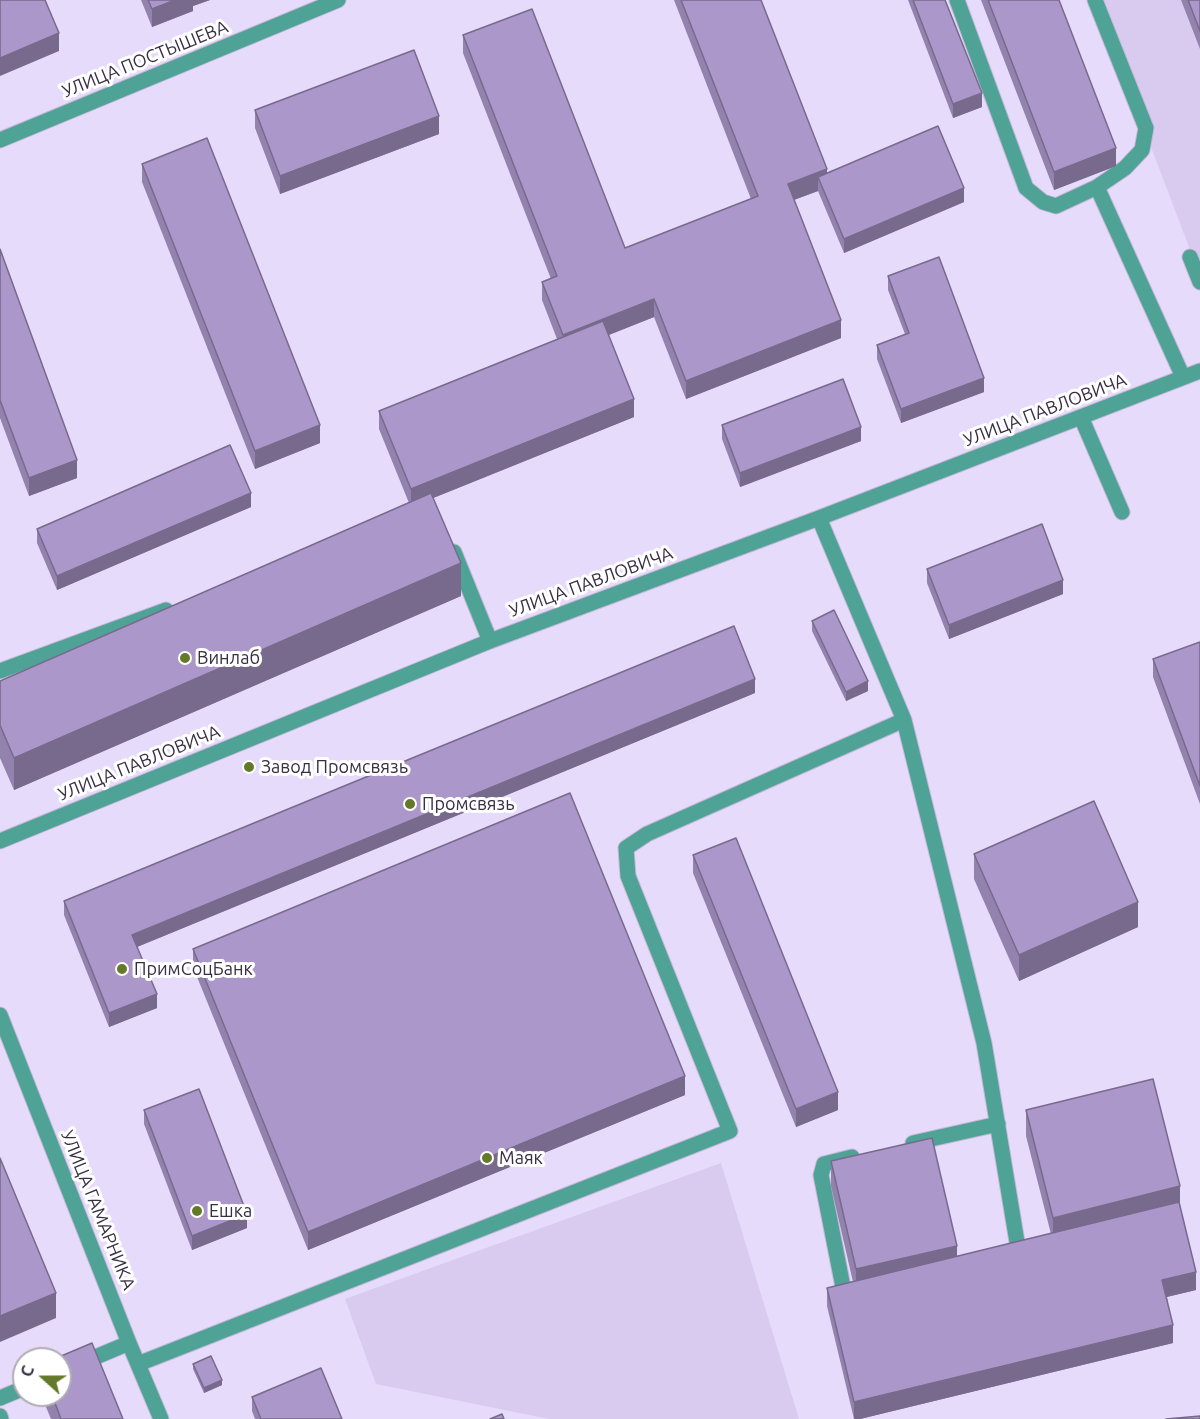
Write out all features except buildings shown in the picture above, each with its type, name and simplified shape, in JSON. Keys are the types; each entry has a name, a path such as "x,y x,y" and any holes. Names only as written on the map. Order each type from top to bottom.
{"street":[{"name":"УЛИЦА ПОСТЫШЕВА","path":"0,140 338,0"},
{"path":"957,0 1026,188 1043,202 1056,206 1097,187 1125,168 1142,150 1146,128 1095,0"},
{"path":"1097,187 1183,377"},
{"path":"1190,256 1200,282"},
{"name":"УЛИЦА ПАВЛОВИЧА","path":"0,841 490,640 819,518 1200,371"},
{"path":"1081,417 1122,512"},
{"path":"819,518 904,720 984,1043 1017,1242"},
{"path":"446,539 453,549 490,640"},
{"path":"0,671 179,605"},
{"path":"138,1364 730,1131 628,876 626,848 647,834 904,720"},
{"name":"УЛИЦА ГАМАРНИКА","path":"0,1015 160,1419"},
{"path":"895,1147 998,1124"},
{"path":"843,1292 821,1175 824,1164 860,1155"},
{"path":"72,1367 129,1343"}],"shaded area":[{"path":"1095,0 1200,0 1200,276"},
{"path":"721,1163 799,1419 549,1419 376,1384 345,1299"}],"place":[{"name":"Винлаб","path":"185,658"},
{"name":"Завод Промсвязь","path":"249,767"},
{"name":"Промсвязь","path":"410,804"},
{"name":"ПримСоцБанк","path":"122,969"},
{"name":"Маяк","path":"487,1158"},
{"name":"Ешка","path":"197,1211"}]}
